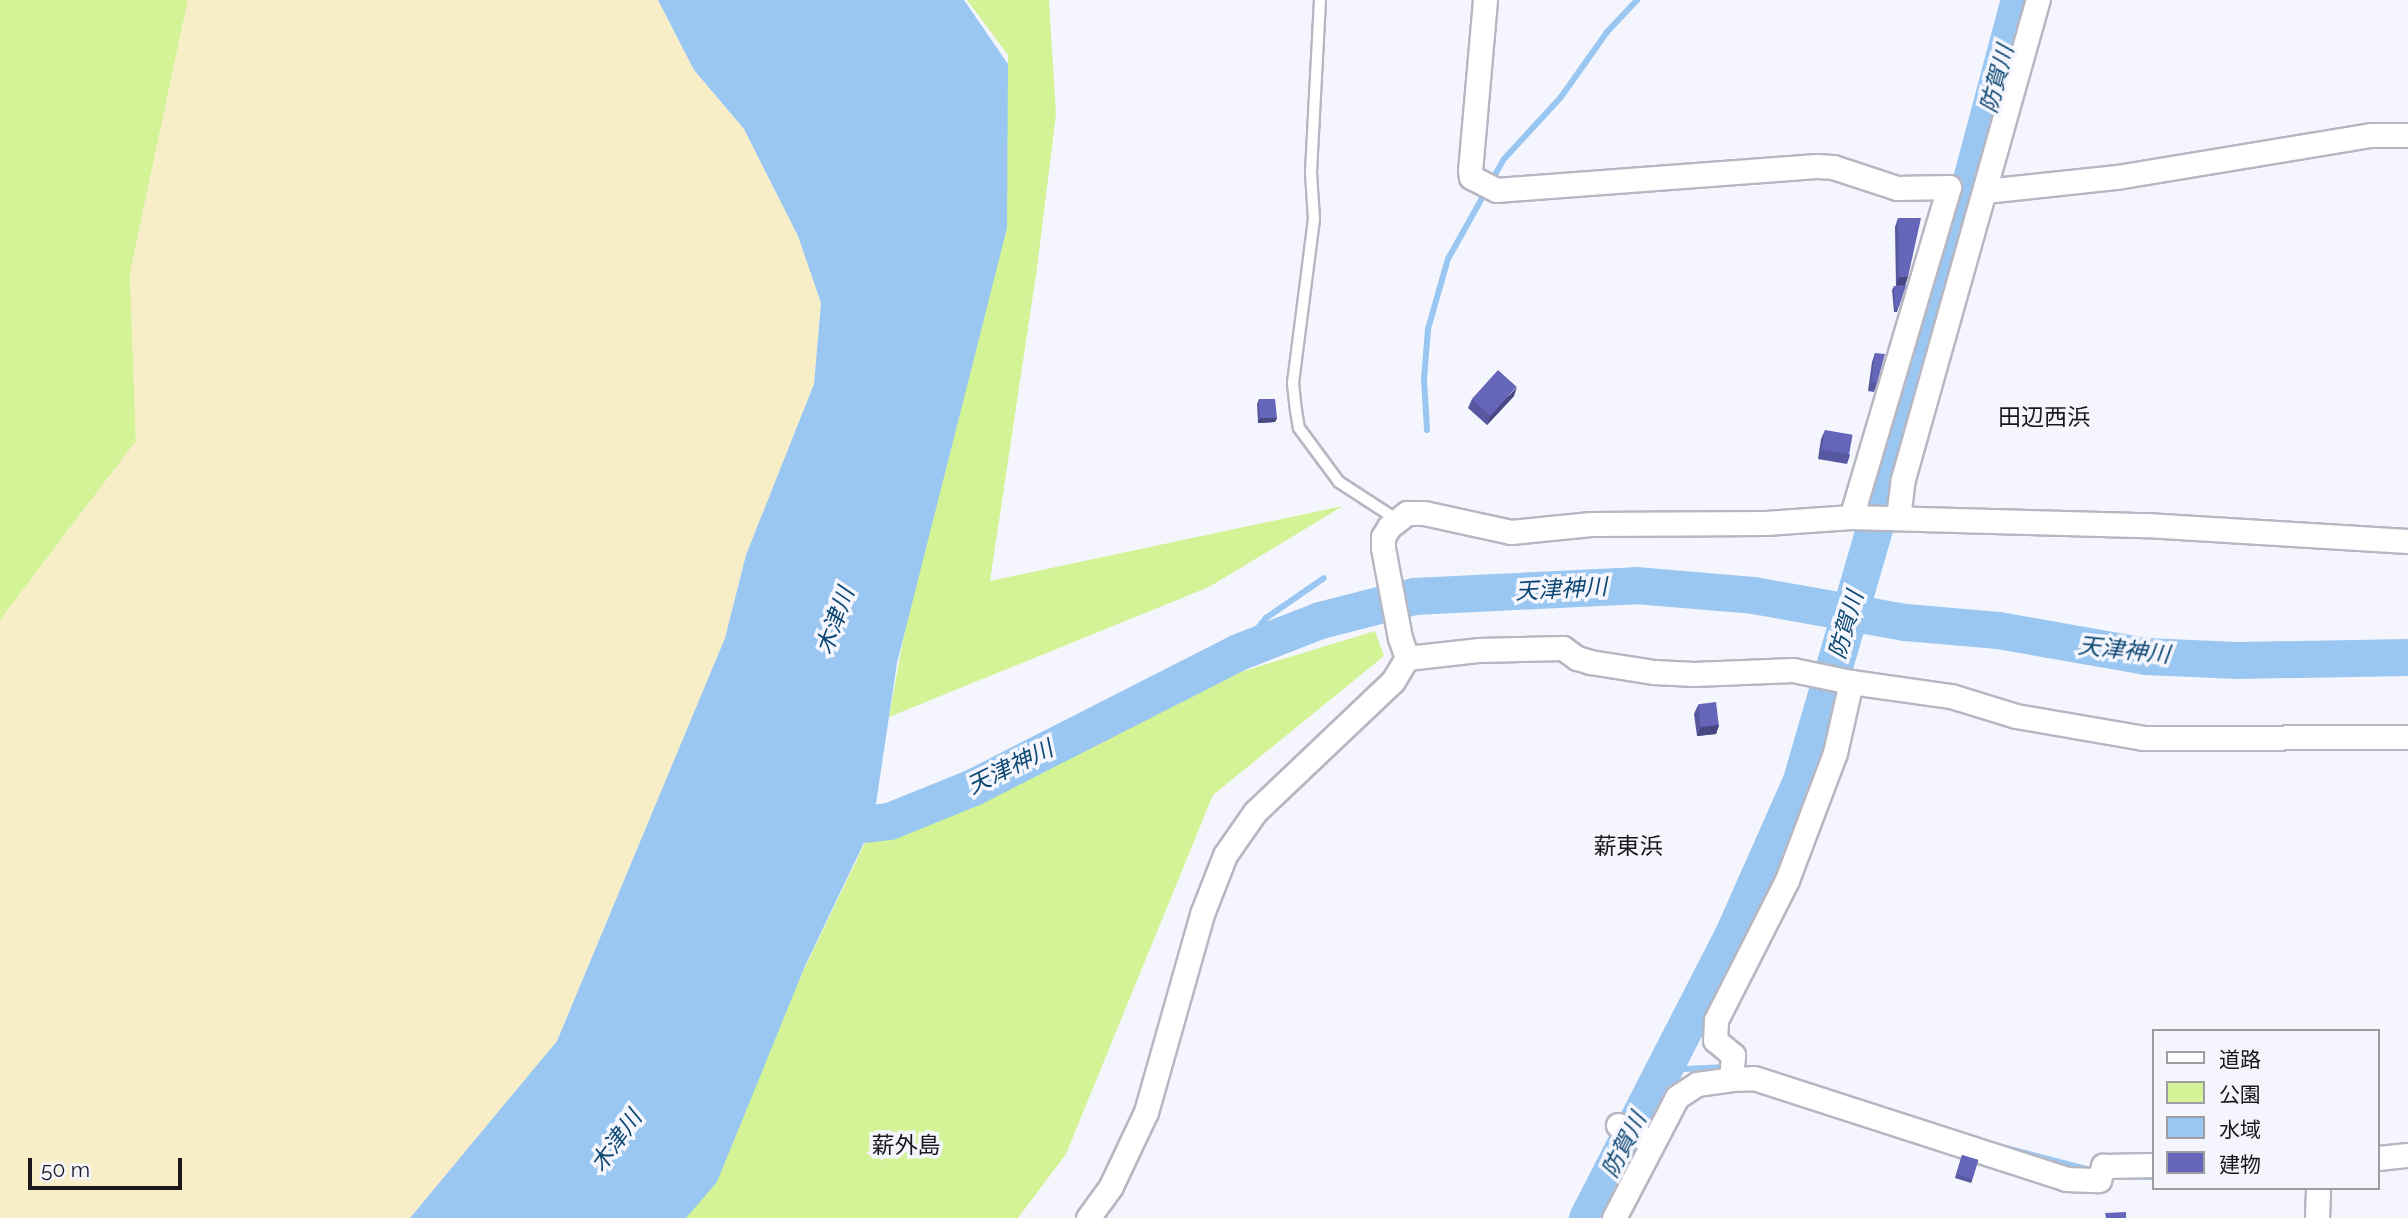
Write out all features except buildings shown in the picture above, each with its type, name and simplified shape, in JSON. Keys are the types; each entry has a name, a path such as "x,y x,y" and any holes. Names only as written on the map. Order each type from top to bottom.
{"street":[{"path":"1485,0 1470,170 1471,177 1496,190 1816,166 1833,167 1897,188 1949,187 1851,517"},
{"path":"1898,518 1903,479 2038,0"},
{"path":"1985,191 2117,177 2371,135 2408,135"},
{"path":"1088,1218 1111,1186 1146,1112 1202,914 1225,855 1255,812 1393,681 1407,658 1395,615 1383,537 1396,519 1407,513 1424,513 1511,532 1591,524 1766,523 1851,517 2146,525 2408,541"},
{"path":"1407,658 1478,650 1563,648 1577,658 1590,662 1654,671 1694,674 1793,670 1851,682 1951,696 2016,716 2143,738 2408,737"},
{"path":"1731,1079 1733,1055 1715,1040 1716,1020 1787,880 1835,753 1851,682"},
{"path":"1614,1218 1648,1141 1677,1097 1697,1084 1731,1079 1754,1079 2066,1179 2099,1180 2103,1166 2152,1165"},
{"path":"1618,1125 1648,1141"},
{"path":"2380,1158 2408,1155"},
{"path":"2317,1218 2318,1190"}],"lane":[{"path":"1320,0 1311,173 1314,219 1293,383 1296,410 1299,428 1339,482 1396,519"}],"green space":[{"path":"0,0 188,0 130,273 136,441 0,620"},
{"path":"967,0 1049,0 1056,114 1037,268 990,581 1343,506 1209,587 889,717 1008,67 1008,55"},
{"path":"1375,631 1384,656 1213,795 1066,1154 1018,1218 684,1218 875,822 973,787 1224,677"}],"sand":[{"path":"188,0 658,0 694,70 744,129 798,236 821,303 814,384 746,555 725,638 557,1041 410,1218 0,1218 0,620 136,441 130,273"}],"water":[{"name":"木津川","path":"658,0 964,0 1008,64 1007,228 897,663 873,824 805,966 717,1182 686,1218 410,1218 557,1041 725,638 746,555 814,384 821,303 798,236 744,129 694,70"}],"waterway":[{"path":"1427,430 1424,379 1428,329 1448,259 1504,159 1561,97 1607,32 1637,0"},
{"name":"防賀川","path":"1587,1218 1732,936 1801,780 1924,356 2019,0"},
{"path":"1238,652 1266,618 1324,578"},
{"name":"天津神川","path":"825,828 889,821 973,787 1238,652 1320,620 1414,596 1635,585 1753,595 1905,622 1998,630 2145,656 2237,660 2408,657"},
{"path":"1663,1070 1727,1067"},
{"path":"2006,1148 2087,1169"},
{"path":"2121,1176 2152,1177"}],"district":[{"name":"田辺西浜","path":"2044,417"},
{"name":"薪東浜","path":"1628,846"},
{"name":"薪外島","path":"906,1145"}]}
